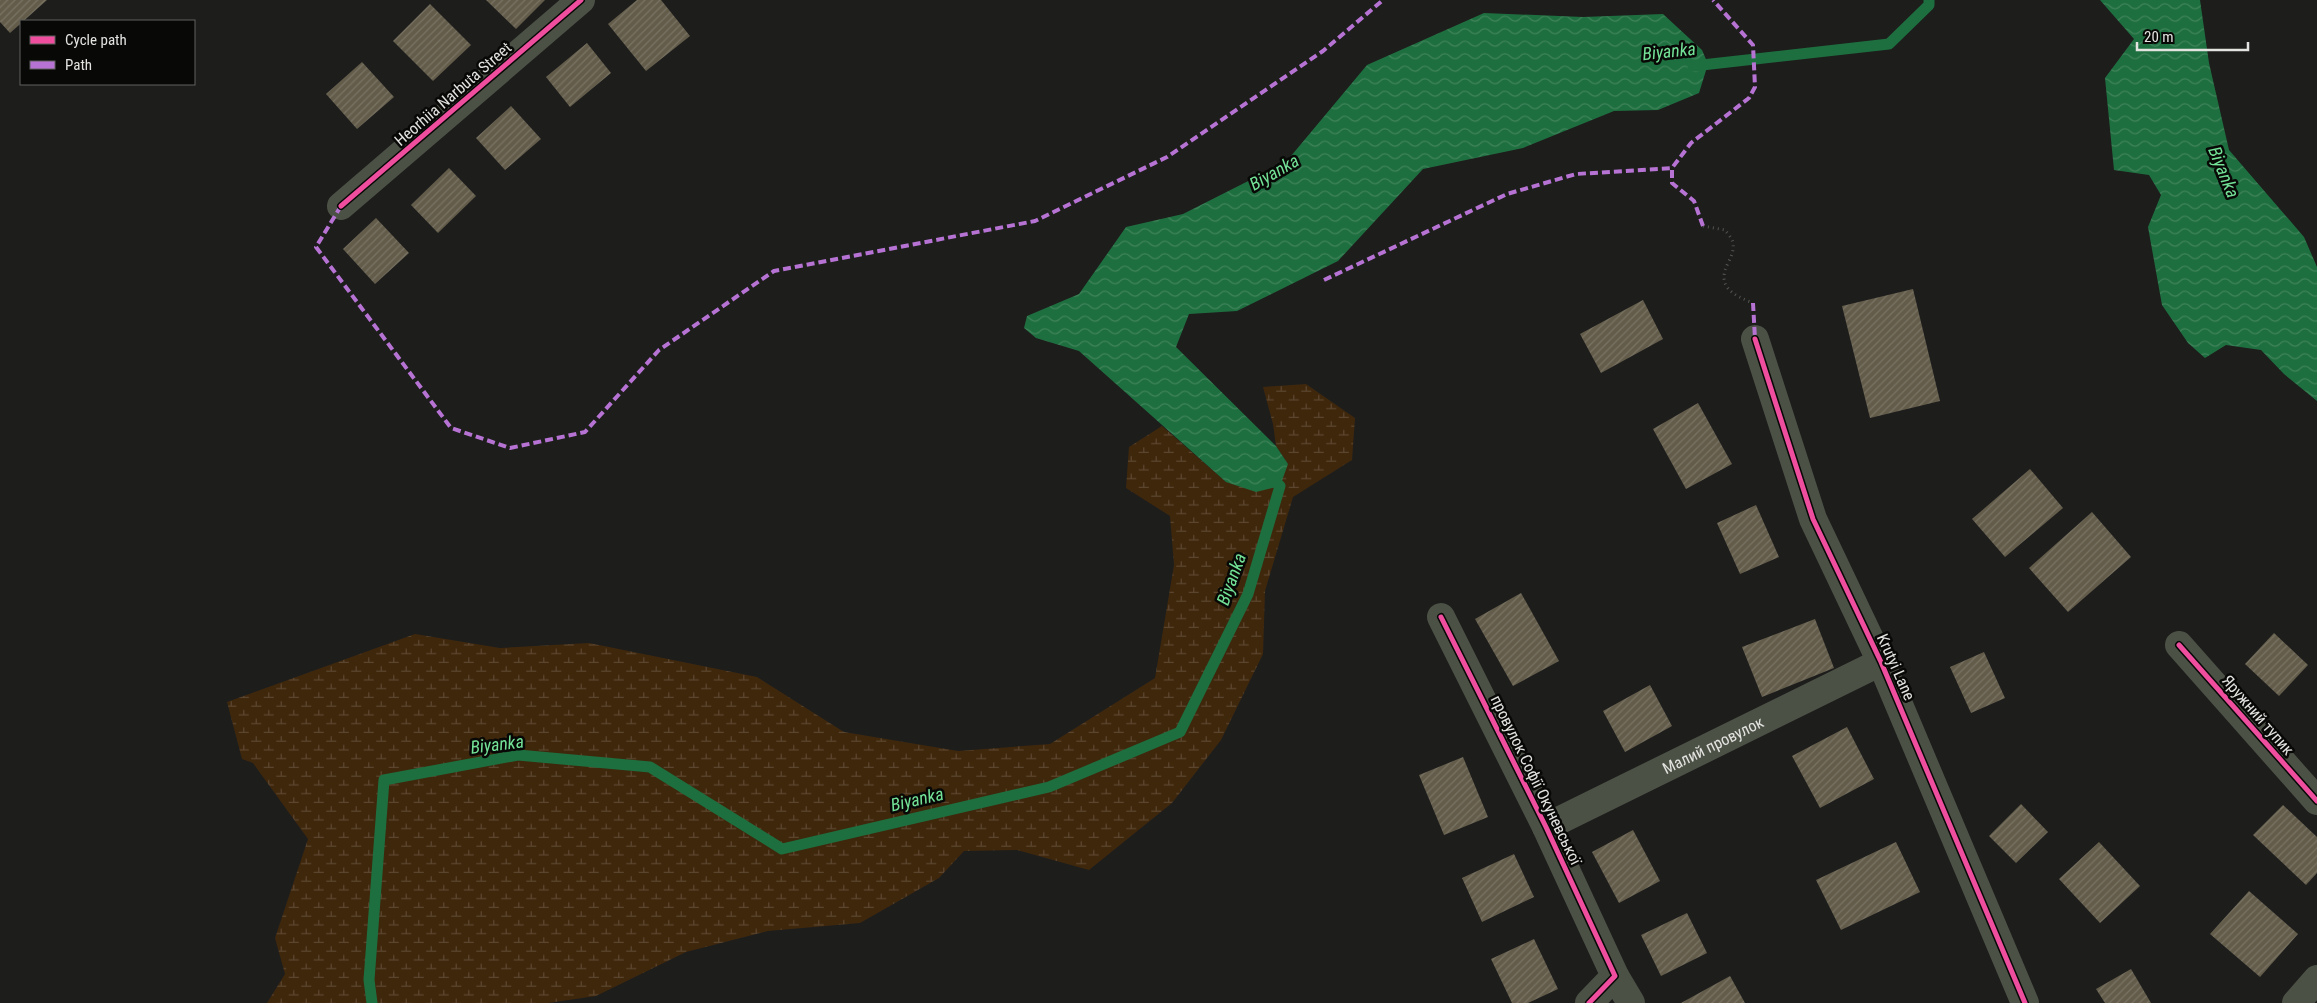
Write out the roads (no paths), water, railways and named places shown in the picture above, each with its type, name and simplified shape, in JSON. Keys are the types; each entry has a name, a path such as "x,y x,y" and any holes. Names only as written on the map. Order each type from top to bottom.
{"street":[{"name":"Heorhiia Narbuta Street","path":"341,206 581,0"},
{"name":"Krutyi Lane","path":"1755,339 1813,519 1881,662 2025,1003"},
{"name":"провулок Софії Окуневської","path":"1441,617 1546,827 1615,976 1631,1003"},
{"name":"Яружний тупик","path":"2179,645 2317,801"},
{"name":"Малий провулок","path":"1546,827 1881,662"},
{"path":"1589,1003 1615,976"},
{"path":"2296,1003 2317,978"}],"water":[{"path":"2100,0 2200,0 2209,63 2229,150 2304,237 2317,267 2317,401 2284,374 2261,350 2226,345 2205,358 2188,343 2162,305 2148,227 2161,195 2149,175 2114,170 2105,78 2134,39"},
{"path":"1484,13 1583,17 1663,14 1702,50 1708,64 1699,93 1658,110 1614,111 1523,148 1423,169 1338,261 1237,311 1189,314 1176,347 1276,446 1288,464 1280,486 1256,492 1226,482 1079,351 1036,338 1024,328 1027,316 1079,294 1126,227 1183,214 1286,162 1367,65"}],"waterway":[{"name":"Biyanka","path":"1693,66 1889,44 1929,5 1929,0"},
{"name":"Biyanka","path":"372,1003 369,980 384,780 518,755 650,767 782,849 1049,787 1180,732 1248,594 1280,486 1270,476"}]}
